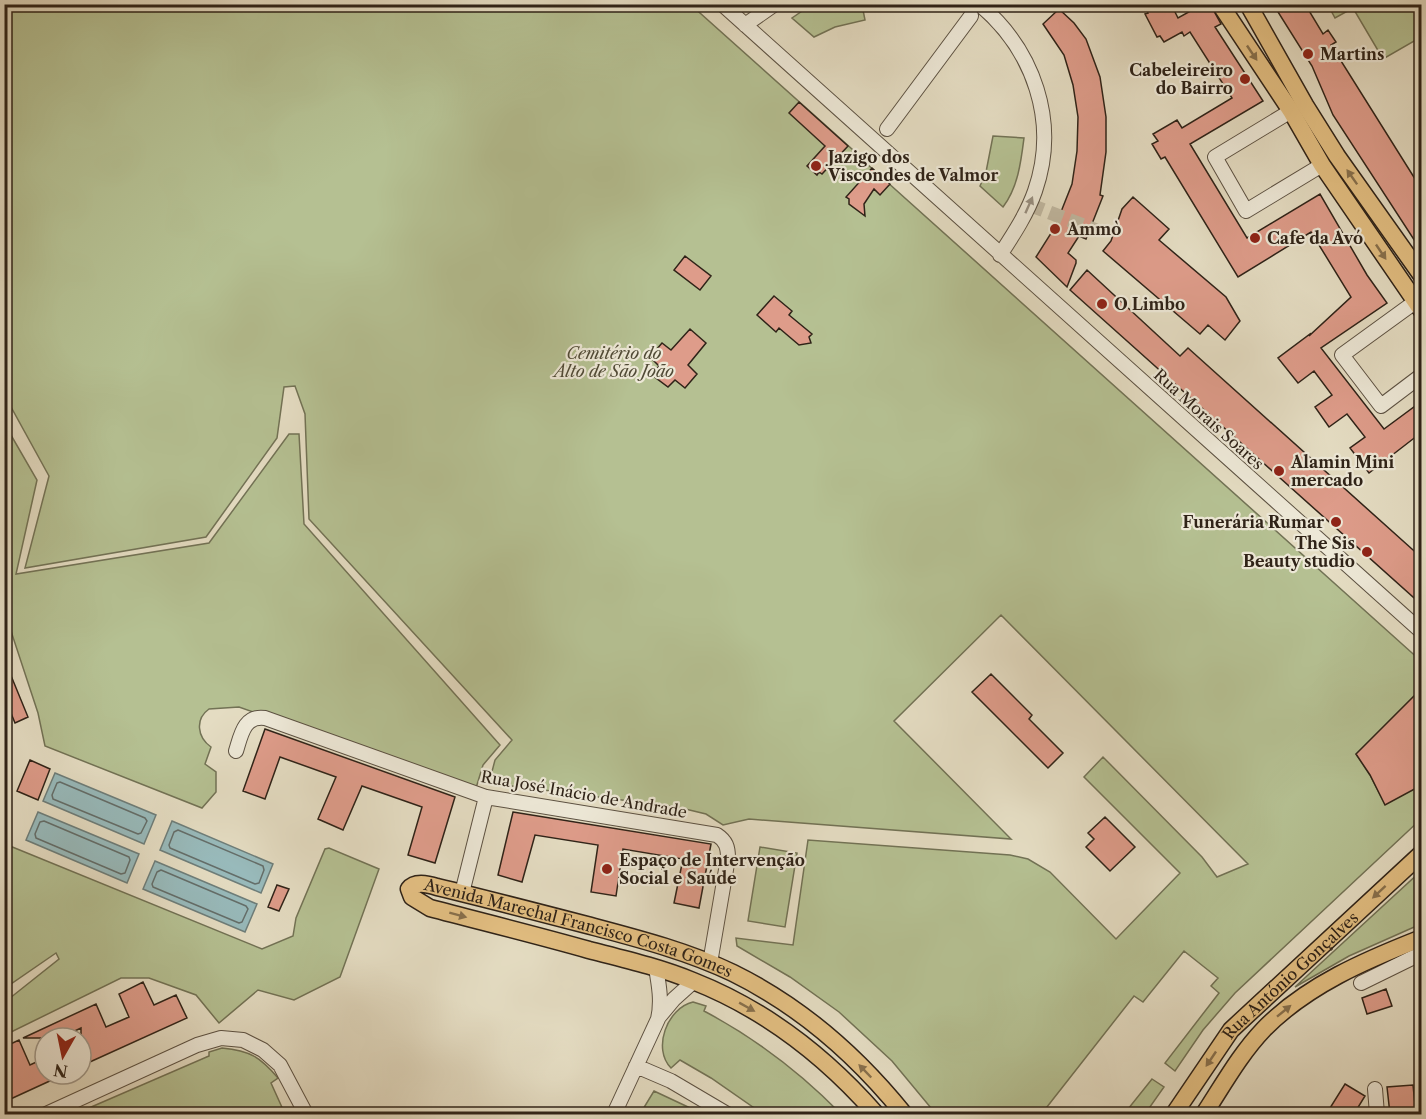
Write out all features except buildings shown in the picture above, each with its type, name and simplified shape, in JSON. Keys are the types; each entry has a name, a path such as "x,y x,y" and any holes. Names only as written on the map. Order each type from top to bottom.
{"main road":[{"path":"1220,4 1337,156 1422,276"},
{"path":"1248,4 1298,108 1322,165 1419,303"},
{"path":"1322,165 1337,156"},
{"name":"Rua António Gonçalves","path":"1174,1114 1231,1030 1422,853"},
{"name":"Avenida Marechal Francisco Costa Gomes","path":"876,1114 832,1070 795,1039 748,1008 694,981 656,968 430,908 412,897 409,889 411,886 422,884 462,893 635,938 710,963 759,988 818,1028 852,1057 904,1114"},
{"name":"Rua António Gonçalves","path":"1204,1114 1243,1053 1287,1008 1332,979 1382,954 1422,938"}],"street":[{"name":"Rua Morais Soares","path":"722,4 1422,632"},
{"path":"746,26 775,4"},
{"path":"886,129 975,10 1005,29 1023,54 1034,79 1044,119 1042,163 1035,191 1025,215 1000,255"},
{"path":"1298,108 1215,157 1246,211 1322,165"},
{"path":"1419,303 1342,355 1381,406 1422,375"},
{"name":"Rua José Inácio de Andrade","path":"236,751 241,733 249,721 254,718 265,718 486,796 717,835 725,840 728,858 710,963"},
{"path":"462,893 486,796"},
{"path":"1361,982 1422,955"},
{"path":"614,1114 658,1019 660,992 656,968"},
{"path":"658,1019 674,999 694,981"},
{"path":"46,1114 197,1044 221,1038 243,1040 263,1050 280,1065 306,1114"},
{"path":"636,1066 671,1082 727,1114"},
{"path":"1375,1089 1377,1114"}],"green space":[{"name":"Cemitério do Alto de São João","path":"4,5 691,5 853,150 851,155 860,165 867,164 1421,661 1421,689 1356,754 1385,804 1421,785 1421,819 1235,993 1203,1030 1175,1071 1165,1063 1219,993 1211,986 1218,978 1184,951 1143,1002 1134,996 1043,1112 1045,1114 936,1114 892,1061 839,1012 790,977 737,946 736,938 793,945 808,840 1010,855 1028,859 1050,872 1116,939 1180,873 1084,777 1103,757 1202,857 1217,877 1248,864 1001,615 894,721 1011,839 749,819 723,825 706,814 677,807 489,783 495,760 512,740 309,519 305,414 295,386 284,387 277,438 206,537 25,568 49,476 5,396"},
{"path":"811,5 862,5 865,20 835,27 814,37 792,18"},
{"path":"1328,5 1414,5 1421,9 1421,43 1414,41 1383,59 1353,8 1335,18"},
{"path":"993,136 1024,138 1015,183 1003,207 980,186 986,172"},
{"path":"4,423 37,480 16,574 209,543 289,434 299,434 304,524 500,745 483,765 476,788 239,707 209,709 201,718 201,733 211,747 205,764 216,772 216,792 202,808 45,746 38,713 5,613"},
{"path":"5,844 262,949 293,936 296,918 325,849 329,848 379,869 340,977 294,1000 258,990 219,1023 196,995 149,978 121,978 5,1035 5,1002 59,959 56,953 5,988"},
{"path":"760,847 797,853 785,927 748,921"},
{"path":"1421,871 1421,924 1349,956 1295,987"},
{"path":"693,1002 706,1006 704,1011 777,1057 841,1114 763,1114 711,1078 680,1060 671,1068 665,1060 663,1051 665,1030 676,1012"},
{"path":"222,1048 253,1056 278,1078 271,1083 285,1114 75,1114 209,1056 209,1052"},
{"path":"1152,1079 1164,1087 1145,1114 1124,1114"},
{"path":"654,1091 703,1114 640,1114"}],"water":[{"path":"55,773 156,815 144,844 43,801"},
{"path":"38,812 139,854 127,883 26,840"},
{"path":"172,821 273,864 261,893 160,850"},
{"path":"155,861 257,904 245,932 143,889"}],"tunnel":[{"path":"1030,205 1098,231"}],"place":[{"name":"Martins","path":"1308,54"},
{"name":"Cabeleireiro do Bairro","path":"1245,79"},
{"name":"Jazigo dos Viscondes de Valmor","path":"816,166"},
{"name":"Ammò","path":"1055,229"},
{"name":"Cafe da Avó","path":"1255,238"},
{"name":"O Limbo","path":"1102,304"},
{"name":"Alamin Mini mercado","path":"1279,471"},
{"name":"Funerária Rumar","path":"1336,522"},
{"name":"The Sis Beauty studio","path":"1367,552"},
{"name":"Espaço de Intervenção Social e Saúde","path":"607,869"}]}
